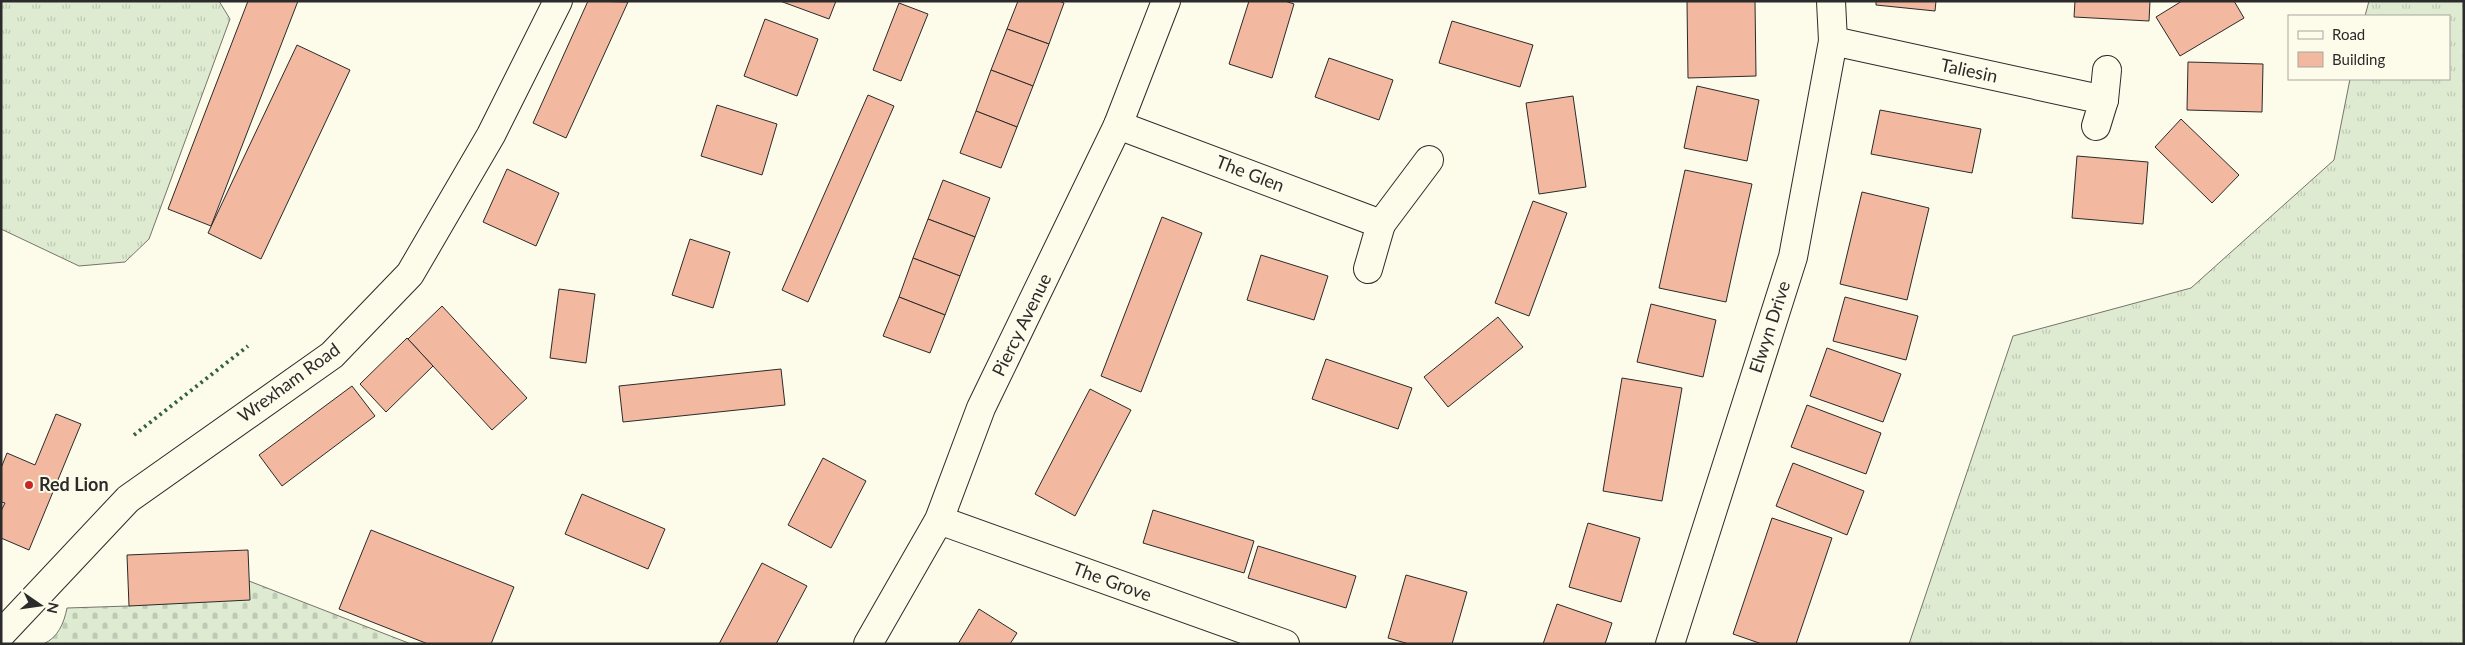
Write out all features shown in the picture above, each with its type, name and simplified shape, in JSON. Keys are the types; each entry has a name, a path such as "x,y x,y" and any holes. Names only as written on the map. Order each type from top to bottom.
{"street":[{"name":"Wrexham Road","path":"1,634 128,499 332,355 410,274 491,135 558,1"},
{"name":"Piercy Avenue","path":"868,644 939,520 981,408 1118,124 1166,1"},
{"name":"Elwyn Drive","path":"1670,644 1792,257 1833,41 1831,1"},
{"name":"Taliesin","path":"1833,41 2104,100"},
{"path":"2096,126 2104,100 2107,70"},
{"name":"The Glen","path":"1118,124 1382,224"},
{"path":"1368,269 1382,224 1429,160"},
{"name":"The Grove","path":"939,520 1285,644"}],"green space":[{"path":"1,1 219,1 230,19 149,239 125,262 79,266 1,229"},
{"path":"2369,1 2464,1 2464,644 1909,644 2013,336 2191,288 2334,160 2350,80 2450,80 2450,15 2365,15"},
{"path":"249,581 411,644 43,644 53,638 60,629 67,608 129,606"}],"building":[{"path":"248,1 298,1 211,226 168,209"},
{"path":"588,1 628,2 566,138 533,123"},
{"path":"780,1 836,1 829,19"},
{"path":"1018,1 1059,1 1064,3 1049,44 1007,29"},
{"path":"1249,1 1285,1 1294,4 1272,78 1229,64"},
{"path":"1687,1 1755,1 1756,76 1688,78"},
{"path":"1876,1 1936,1 1935,11 1876,5"},
{"path":"2075,1 2150,1 2149,21 2074,17"},
{"path":"2182,1 2234,1 2244,18 2180,56 2156,17"},
{"path":"899,3 928,14 901,81 873,70"},
{"path":"765,19 818,39 797,96 744,76"},
{"path":"1452,21 1533,45 1520,87 1439,63"},
{"path":"1007,29 1049,44 1033,86 991,70"},
{"path":"297,45 350,70 261,259 208,233"},
{"path":"1329,58 1393,80 1379,120 1315,97"},
{"path":"2188,62 2263,64 2262,112 2187,110"},
{"path":"991,70 1033,86 1017,127 976,111"},
{"path":"1697,86 1759,100 1747,161 1684,148"},
{"path":"868,95 894,106 808,302 782,290"},
{"path":"1573,96 1586,187 1539,194 1526,103"},
{"path":"717,105 777,124 762,175 701,156"},
{"path":"1880,110 1981,129 1972,173 1871,154"},
{"path":"976,111 1017,127 1001,168 960,153"},
{"path":"2181,119 2239,175 2212,203 2155,147"},
{"path":"2077,156 2148,162 2143,224 2072,218"},
{"path":"507,169 559,193 536,246 483,222"},
{"path":"1685,170 1752,184 1726,302 1659,288"},
{"path":"943,180 990,198 975,237 928,219"},
{"path":"1862,192 1929,208 1907,300 1840,284"},
{"path":"1533,201 1567,213 1529,316 1495,303"},
{"path":"1162,217 1202,233 1141,392 1101,376"},
{"path":"928,219 975,237 960,276 913,258"},
{"path":"690,239 730,252 713,308 672,295"},
{"path":"1261,255 1328,276 1314,320 1247,300"},
{"path":"913,258 960,276 945,315 899,297"},
{"path":"559,289 595,294 586,363 550,358"},
{"path":"899,297 945,315 930,353 883,336"},
{"path":"1845,297 1918,316 1906,360 1833,341"},
{"path":"1651,304 1716,320 1703,377 1637,362"},
{"path":"442,306 527,398 492,430 408,339"},
{"path":"1498,317 1523,347 1448,407 1424,377"},
{"path":"407,338 433,366 386,412 360,384"},
{"path":"1827,348 1901,374 1883,422 1810,396"},
{"path":"1326,359 1412,388 1398,429 1312,399"},
{"path":"781,369 785,405 623,422 619,386"},
{"path":"1622,378 1682,388 1662,501 1603,491"},
{"path":"352,386 375,416 282,486 259,455"},
{"path":"1090,389 1131,410 1075,516 1035,494"},
{"path":"1807,405 1881,433 1866,474 1791,447"},
{"name":"Red Lion","path":"56,414 81,424 29,550 1,538 1,511 5,503 1,502 1,468 7,453 35,465"},
{"path":"823,458 866,481 831,548 788,525"},
{"path":"1793,463 1864,491 1847,535 1776,506"},
{"path":"582,494 665,529 648,569 565,534"},
{"path":"1153,510 1254,541 1244,573 1143,543"},
{"path":"1772,518 1832,538 1796,644 1762,644 1733,634"},
{"path":"1588,523 1640,538 1621,602 1569,587"},
{"path":"371,530 514,587 491,644 428,644 339,609"},
{"path":"1258,546 1356,576 1346,608 1248,578"},
{"path":"248,550 250,600 129,606 127,555"},
{"path":"762,563 807,586 776,644 719,644"},
{"path":"1406,575 1467,592 1452,644 1409,644 1388,638"},
{"path":"1557,604 1612,623 1605,644 1543,644"},
{"path":"979,609 1017,633 1010,644 958,644"}],"hedge":[{"path":"134,435 248,346"}],"place":[{"name":"Red Lion","path":"29,485"}]}
